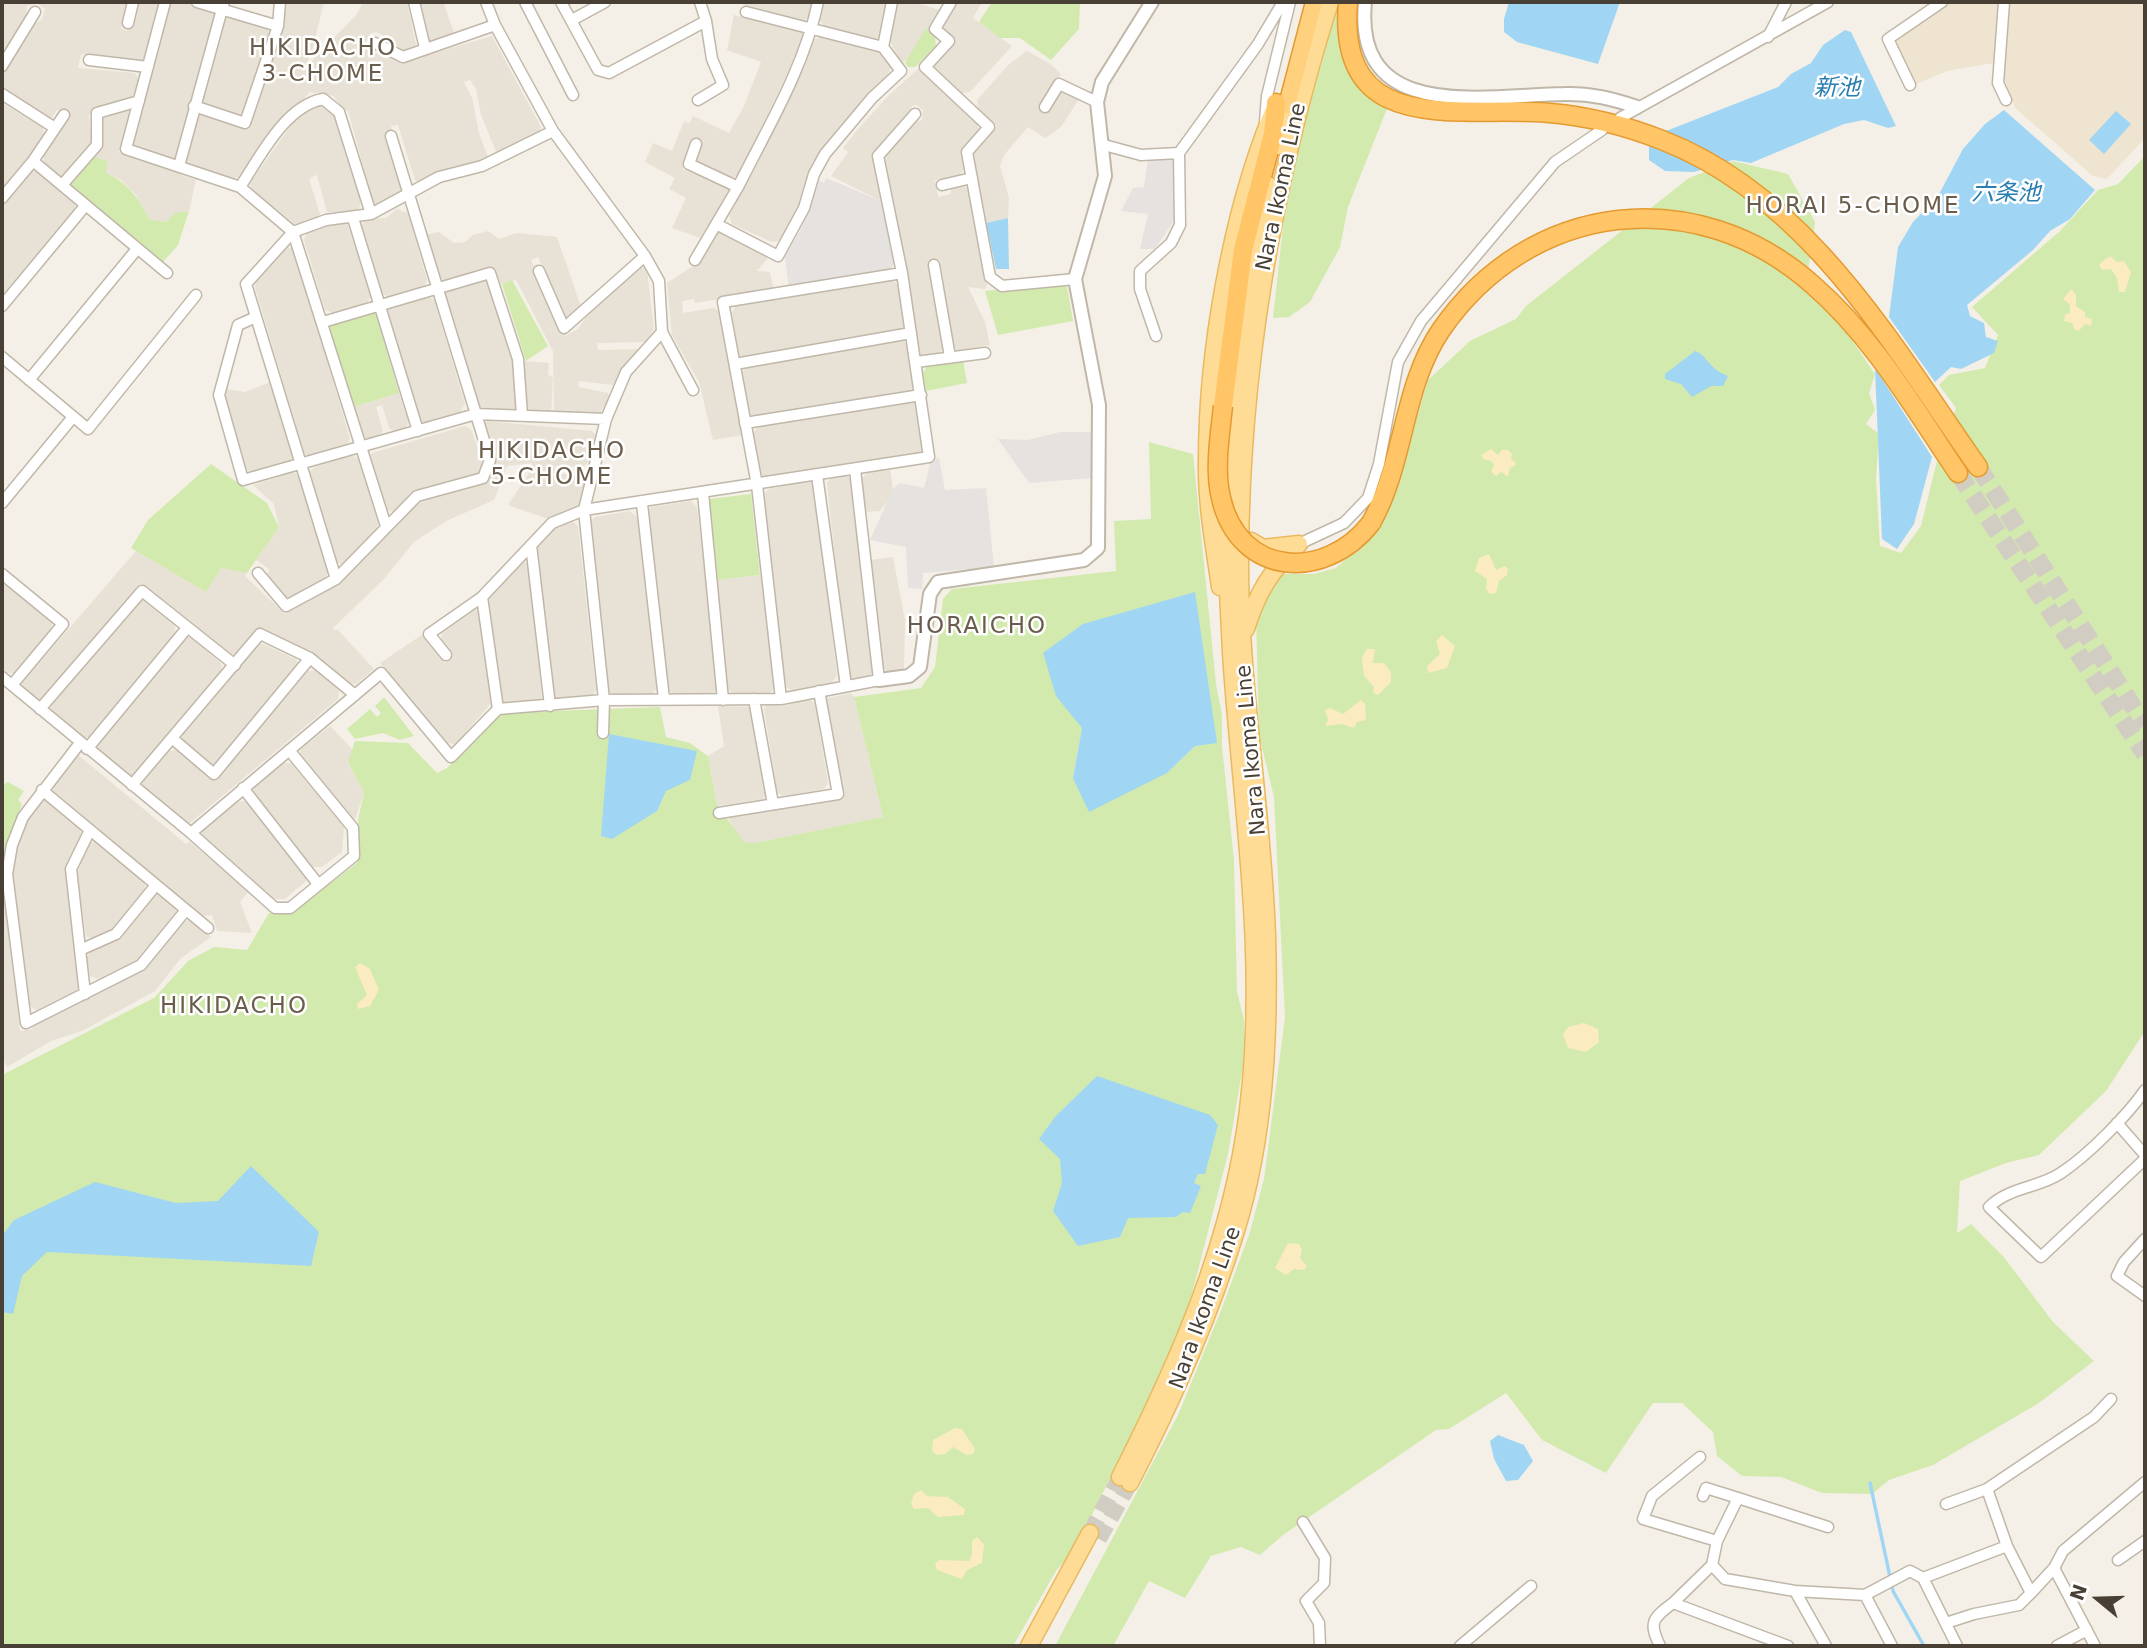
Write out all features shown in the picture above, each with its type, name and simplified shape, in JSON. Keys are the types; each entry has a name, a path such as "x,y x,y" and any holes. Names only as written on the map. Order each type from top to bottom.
{"highway":[{"path":"1281,104 1305,2"},
{"path":"1314,2 1269,133 1244,250 1223,406 1220,497 1233,526 1250,545 1269,558 1286,562 1320,561 1347,548 1371,523 1389,485 1423,364 1440,332 1462,304 1499,268 1532,246 1576,227 1624,218 1677,221 1721,231 1762,248 1796,270 1852,323 1958,473"},
{"path":"1348,2 1348,36 1355,63 1370,86 1396,104 1431,112 1548,113 1625,124 1686,151 1742,184 1782,215 1829,264 1911,372 1978,467"}],"main road":[{"name":"Nara Ikoma Line","path":"1281,104 1258,236 1238,379 1230,492 1228,588 1231,655 1253,889 1255,945 1255,1006 1248,1112 1227,1211 1205,1286 1170,1377 1125,1480 1183,1377 1234,1240 1261,1105 1266,1053 1267,936 1242,642 1241,513 1247,396 1269,240 1304,90 1330,2"},
{"name":"Nara Ikoma Line","path":"1231,655 1211,524 1206,458 1213,376 1229,259 1269,133"},
{"path":"1241,513 1247,537 1254,544 1274,548 1299,544"},
{"path":"1242,642 1264,583 1299,544"},
{"path":"1029,1646 1095,1536 1041,1646"}],"street":[{"path":"128,23 133,2"},
{"path":"165,2 126,149 240,187 293,232 386,527"},
{"path":"197,2 223,6 278,26"},
{"path":"194,106 245,122 278,26 280,2"},
{"path":"414,2 425,48"},
{"path":"486,2 495,25 553,131 645,256 659,281 662,332 693,390"},
{"path":"525,2 573,95"},
{"path":"561,2 598,70 609,73 706,21"},
{"path":"572,20 605,2"},
{"path":"698,100 723,85 712,59 700,2"},
{"path":"695,260 718,225 793,79 813,28 818,2"},
{"path":"883,47 892,2"},
{"path":"951,2 935,29 948,41 925,67 989,127 967,152 990,277 1002,286 1075,279"},
{"path":"191,833 381,673 451,757 498,709 604,700 781,699 909,676 920,667 930,594 938,582 1084,560 1098,548 1098,405 1075,279 1105,176 1104,145 1097,102 1110,65 1152,2"},
{"path":"1156,335 1140,289 1140,271 1171,243 1180,225 1179,153 1258,44 1283,2"},
{"path":"1269,133 1267,96 1290,2"},
{"path":"1364,2 1365,32 1371,52 1382,70 1397,83 1415,91 1455,98 1585,94 1637,107"},
{"path":"1768,37 1786,2"},
{"path":"1625,124 1637,107 1828,2"},
{"path":"1910,85 1888,39 1942,2"},
{"path":"2004,2 1998,83 2006,100"},
{"path":"179,166 223,6"},
{"path":"2,66 35,12"},
{"path":"718,225 778,256 804,208 814,174 825,154 872,98 901,71 883,47 746,12"},
{"path":"375,43 402,57 495,25"},
{"path":"89,60 148,67"},
{"path":"1045,107 1059,84 1097,102"},
{"path":"2,94 55,128"},
{"path":"240,187 274,136 308,102 323,99 339,112 371,215"},
{"path":"62,185 97,145 97,113 139,101"},
{"path":"446,655 429,634 482,597 552,523 584,510 642,504 929,457 902,273 878,156 915,114"},
{"path":"2,198 33,161 64,115"},
{"path":"1299,544 1344,523 1368,498 1379,464 1398,362 1421,321 1555,162 1602,130"},
{"path":"336,579 246,284 293,232 326,220 371,215 439,177 482,166 553,131"},
{"path":"258,573 286,606 336,579 417,496 483,478 490,460 391,135"},
{"path":"696,144 689,164 738,187"},
{"path":"1104,145 1141,155 1179,153"},
{"path":"33,161 167,273"},
{"path":"942,185 972,178"},
{"path":"2,306 85,206"},
{"path":"354,218 418,430"},
{"path":"29,380 137,248"},
{"path":"539,271 564,328 645,256"},
{"path":"934,265 950,357"},
{"path":"323,322 379,303 490,273 518,359 522,415"},
{"path":"781,699 757,485 723,302 902,273"},
{"path":"2,357 88,429 196,295"},
{"path":"256,317 239,325 219,395 243,480 476,414 606,419"},
{"path":"603,733 604,700 584,510 606,419 626,372 662,332"},
{"path":"734,364 911,333"},
{"path":"916,362 985,353"},
{"path":"745,423 921,395"},
{"path":"2,503 73,417"},
{"path":"855,469 879,680"},
{"path":"817,475 846,686"},
{"path":"703,494 723,699"},
{"path":"642,504 664,699"},
{"path":"531,545 551,706"},
{"path":"2,574 63,625 12,685"},
{"path":"40,709 142,591 235,665"},
{"path":"482,597 498,709"},
{"path":"186,910 141,965 26,1023 6,874 12,845 23,817 42,789 84,746 187,628"},
{"path":"132,785 260,635 310,658 355,695"},
{"path":"173,739 214,774 310,658"},
{"path":"2,677 191,833 275,908 290,908 354,856 353,828 289,750"},
{"path":"719,813 838,794 818,691"},
{"path":"754,699 773,804"},
{"path":"243,788 318,884"},
{"path":"42,789 208,928"},
{"path":"85,994 71,869 90,830"},
{"path":"80,950 116,934 156,885"},
{"path":"2117,1123 2145,1157 2041,1256 1989,1207 1998,1198 2061,1173 2131,1110 2145,1090"},
{"path":"2145,1239 2124,1262 2117,1276 2145,1296"},
{"path":"1946,1504 1987,1489 2094,1417 2110,1399"},
{"path":"1700,1457 1652,1496 1643,1519 1717,1541"},
{"path":"1946,1623 2019,1605 2054,1568 2063,1551 2145,1482"},
{"path":"1703,1496 1706,1488 1828,1527"},
{"path":"1987,1489 2007,1546 2031,1593"},
{"path":"1660,1646 1652,1631 1655,1617 1712,1565 1717,1541 1738,1498"},
{"path":"1303,1522 1325,1559 1324,1583 1306,1601 1319,1623 1320,1646"},
{"path":"2118,1560 2145,1541"},
{"path":"1923,1578 2007,1546"},
{"path":"1712,1565 1725,1579 1795,1591 1865,1595 1910,1571 1923,1578 1957,1646"},
{"path":"2054,1568 2095,1646"},
{"path":"1460,1646 1531,1586"},
{"path":"1795,1591 1826,1646"},
{"path":"1865,1595 1892,1646"},
{"path":"1673,1602 1788,1646"},
{"path":"2057,1646 2087,1630"}],"shaded area":[{"path":"2,2 128,2 121,28 127,31 135,2 160,2 142,64 81,54 78,68 135,73 139,80 133,97 89,115 92,143 62,178 44,163 44,155 70,116 57,110 51,119 47,119 2,88 2,73 35,23 42,20 45,9 37,3 27,6 26,18 2,56"},
{"path":"170,2 184,2 215,13 177,158 173,161 135,150 131,145"},
{"path":"285,2 324,2 311,55 303,70 357,14 363,2 407,2 416,44 412,49 405,52 386,43 385,37 377,32 371,33 365,43 372,52 404,62 492,36 541,127 538,136 497,154 481,115 476,89 470,80 464,82 472,98 479,133 489,160 421,183 415,180 398,125 391,126 405,186 402,193 379,207 373,204 348,110 343,111 334,96 310,92 268,136 242,177 233,179 186,164 184,162 199,113 241,125 284,17"},
{"path":"418,2 443,2 455,35 432,44 425,39"},
{"path":"734,2 813,2 810,16 803,21"},
{"path":"824,2 888,2 882,36 874,40 824,26 820,20"},
{"path":"913,2 940,10 908,59 901,63 890,41 897,4"},
{"path":"957,2 982,2 973,18 1012,46 970,92 961,93 932,67 956,41 944,31 944,21"},
{"path":"1946,2 2003,2 1999,62 1947,71 1914,85 1891,39"},
{"path":"2008,2 2145,2 2145,138 2107,179 2093,176 2015,108 2003,75"},
{"path":"223,15 269,26 270,29 245,113 240,115 203,105 200,100"},
{"path":"734,15 801,30 804,38 739,175 731,178 688,157 683,169 694,174 696,171 728,187 728,196 700,238 672,228 686,198 669,189 675,178 645,162 653,143 672,151 684,121 689,124 693,116 729,133 744,106 761,62 727,50"},
{"path":"823,36 877,50 891,66 889,73 812,163 792,223 779,241 772,242 732,224 729,216 789,100 815,39"},
{"path":"1027,51 1049,63 1061,74 1039,108 1046,111 1060,91 1067,91 1079,99 1061,127 1045,138 1028,127 1004,155 1000,166 1009,198 1008,218 984,223 971,153 997,126 978,109 977,100 1009,64"},
{"path":"919,68 979,122 978,131 962,151 965,169 958,176 935,180 938,197 951,194 951,187 963,186 970,190 987,286 985,289 968,287 985,322 990,345 958,350 953,347 940,260 929,263 943,348 939,354 927,357 919,353 906,268 884,162 886,154 915,122 922,120 923,110 916,105 912,106 908,117 873,154 881,201 831,176 848,152 843,148 858,129 888,96"},
{"path":"2,103 43,128 44,136 2,191"},
{"path":"313,104 328,106 335,116 361,201 358,212 327,212 317,175 314,176 309,179 320,214 318,218 296,225 252,190 250,183 292,124"},
{"path":"125,110 130,111 119,152 182,170 181,175 196,180 189,211 176,213 166,222 149,219 136,195 121,180 106,173 105,168 91,156 102,119"},
{"path":"1173,158 1177,216 1155,249 1140,249 1148,214 1121,211 1133,188 1144,187 1148,159"},
{"path":"31,171 40,171 75,203 75,210 2,298 2,207"},
{"path":"826,178 881,201 894,264 889,270 789,288 785,257 802,227 819,181 824,183"},
{"path":"397,209 408,213 427,280 424,287 388,297 380,292 361,226 367,219 386,218"},
{"path":"347,223 371,295 367,303 333,313 325,310 304,240 307,232 324,224"},
{"path":"488,231 499,239 517,233 557,237 581,307 570,321 566,321 538,257 531,260 565,336 578,329 593,307 642,267 647,270 654,329 646,342 597,343 598,350 640,349 613,385 579,381 578,387 608,393 610,398 599,414 593,417 554,414 553,351 516,280 501,284 497,275 484,269 444,280 437,277 425,235 439,232 454,243 465,242 473,235"},
{"path":"724,231 765,251 767,259 757,271 770,272 774,291 695,303 694,299 682,301 683,313 714,308 721,313 742,435 713,440 699,382 672,335 667,283 693,266 716,234"},
{"path":"286,247 294,249 350,439 346,447 311,458 304,453 255,287 256,279"},
{"path":"483,279 490,285 514,366 517,406 512,411 481,407 474,403 443,297 447,290"},
{"path":"893,280 898,285 906,324 902,331 743,358 738,354 732,313 736,305"},
{"path":"427,296 434,300 465,404 460,412 425,423 418,420 386,314 390,306"},
{"path":"902,340 910,346 915,386 908,393 754,418 748,413 742,372 746,367"},
{"path":"523,361 549,363 548,374 553,378 551,414 532,413 526,406"},
{"path":"271,382 293,456 290,463 254,473 247,470 225,398 227,389 245,392"},
{"path":"399,393 408,421 406,429 395,432 389,428 382,405 376,407 383,431 379,436 369,439 363,437 353,407"},
{"path":"912,401 920,408 925,446 921,454 766,479 759,473 753,434 757,427"},
{"path":"487,421 592,431 596,435 588,463 582,467 555,466 554,474 583,474 586,478 578,507 548,519 508,505 533,467 532,463 507,466 494,500 446,521 414,542 384,579 332,629 338,630 374,669 356,684 346,683 312,655 257,630 236,654 228,655 141,583 43,700 34,700 23,691 22,683 136,551 206,592 221,568 245,572 246,577 285,614 339,584 417,503 487,482 494,468 482,426"},
{"path":"465,426 471,429 484,466 478,474 409,495 395,512 384,510 368,458 372,453"},
{"path":"1060,432 1091,432 1092,478 1029,483 998,439 1028,440"},
{"path":"351,455 359,459 378,523 376,530 342,564 336,562 309,473 314,467"},
{"path":"939,458 945,490 986,488 994,567 923,573 922,589 908,588 906,547 870,540 893,489 900,483 924,488 931,460"},
{"path":"890,469 893,489 890,498 880,511 865,512 862,479 868,472"},
{"path":"293,472 300,477 328,573 324,580 294,598 283,597 266,579 269,569 256,560 279,527 274,504 253,485"},
{"path":"847,475 853,481 874,670 869,677 853,680 847,674 827,483 832,477"},
{"path":"809,481 815,486 837,675 830,685 793,691 784,686 764,494 769,489"},
{"path":"691,501 697,507 719,688 712,694 673,694 666,688 647,513 651,507"},
{"path":"630,511 637,517 657,688 650,695 612,695 606,690 589,523 595,517"},
{"path":"572,521 578,526 596,690 591,697 559,701 553,696 536,546 551,530"},
{"path":"893,557 905,620 904,669 890,674 882,666 871,560"},
{"path":"522,561 529,565 542,697 538,702 507,706 500,700 488,595"},
{"path":"763,575 775,687 769,694 734,694 726,688 716,580"},
{"path":"2,581 52,623 52,632 16,673 8,673 2,668"},
{"path":"147,599 175,624 175,633 89,737 80,739 51,713 51,706 139,600"},
{"path":"475,610 480,611 491,703 456,744 447,743 380,663 423,634 445,663 453,656 441,641 442,633"},
{"path":"192,637 221,663 222,672 134,776 125,776 98,753 98,744 185,638"},
{"path":"263,644 296,659 298,667 216,764 208,765 183,743 182,734 256,645"},
{"path":"316,670 339,690 338,699 190,823 182,823 143,791 143,782 169,751 177,750 215,781 308,671"},
{"path":"851,693 883,817 754,843 741,842 727,816 845,795 824,699"},
{"path":"808,699 815,703 828,783 824,789 783,796 777,792 764,708 767,705 784,706"},
{"path":"718,706 753,707 767,794 763,799 717,806 708,756 724,746"},
{"path":"330,726 353,750 348,764 364,792 354,823 300,758 301,749"},
{"path":"77,754 186,844 190,842 249,891 240,902 252,933 217,931 212,915 202,916 54,791 52,784"},
{"path":"283,763 291,763 344,827 342,852 322,867 313,867 253,795 254,787"},
{"path":"47,799 80,826 81,836 67,873 81,981 77,990 37,1010 30,1006 11,868 26,821 38,801"},
{"path":"245,801 306,874 306,881 285,899 273,899 202,838 202,831 238,802"},
{"path":"96,841 144,880 145,889 113,928 92,939 86,936 77,874 88,843"},
{"path":"2,869 20,1031 32,1029 36,1020 142,969 183,921 192,920 211,937 181,958 155,991 82,1031 51,1041 7,1067 2,1057"},
{"path":"155,893 176,906 176,913 139,960 98,979 90,976 87,957 93,948"}],"green space":[{"path":"992,2 1080,2 1079,29 1051,60 1020,38 1000,38 979,22"},
{"path":"1341,6 1341,46 1388,106 1348,207 1340,247 1310,302 1289,317 1273,318 1285,208 1310,92 1322,63 1334,13"},
{"path":"926,28 935,37 936,46 915,67 908,67 905,63"},
{"path":"91,156 107,161 106,173 132,191 149,219 166,222 175,213 189,211 178,245 163,262 68,183"},
{"path":"2145,156 2145,1031 2106,1091 2039,1155 2006,1163 1960,1181 1957,1233 1971,1224 2003,1256 2053,1322 2094,1361 2039,1403 1933,1465 1889,1480 1872,1494 1822,1493 1781,1477 1742,1476 1717,1456 1713,1432 1682,1403 1653,1403 1606,1473 1542,1440 1506,1393 1449,1429 1436,1430 1283,1535 1260,1555 1241,1547 1211,1556 1185,1598 1149,1581 1113,1646 1055,1646 1178,1415 1250,1232 1264,1179 1285,1017 1274,797 1259,735 1256,618 1278,574 1314,574 1336,568 1368,539 1394,496 1428,380 1470,341 1516,319 1526,306 1689,178 1733,161 1788,174 1815,222 1807,278 1795,283 1808,291 1830,312 1875,374 1869,393 1875,410 1866,424 1879,434 1876,479 1880,546 1901,553 1921,526 1937,461 1956,408 1939,385 1949,375 1985,368 1998,335 1972,307 2060,231 2098,190 2118,184"},
{"path":"512,280 548,346 526,361 502,284"},
{"path":"1062,283 1067,287 1073,321 998,335 985,291"},
{"path":"375,311 399,393 353,407 329,325"},
{"path":"963,361 967,383 926,391 923,372 928,366"},
{"path":"1149,442 1193,454 1216,684 1222,715 1222,746 1234,861 1237,991 1244,1021 1244,1060 1228,1154 1189,1305 1167,1363 1075,1549 1056,1571 1013,1646 2,1646 2,1075 154,998 188,961 214,947 247,950 269,913 296,910 357,863 358,820 364,792 348,763 355,741 408,743 437,773 447,768 499,713 660,707 666,737 690,743 708,756 717,805 744,842 754,843 883,817 854,697 921,688 935,667 943,599 952,589 1116,571 1114,521 1151,519","holes":["1077,720 1195,746 1167,773 1073,778 1082,728"]},
{"path":"211,464 267,503 279,527 247,573 221,568 206,592 131,548 148,520"},
{"path":"751,494 760,575 718,580 709,499"},
{"path":"384,697 414,736 400,740 383,733 355,739 347,729 370,709 377,717 381,713 375,706"},
{"path":"8,782 24,791 18,800 22,804 2,858 2,785"}],"sand":[{"path":"2110,256 2117,262 2124,261 2131,272 2125,292 2119,292 2117,278 2111,269 2102,270 2099,264"},
{"path":"2071,289 2076,295 2076,306 2085,312 2085,317 2092,319 2091,326 2085,324 2079,331 2074,329 2072,323 2064,321 2065,314 2070,313 2070,305 2063,299"},
{"path":"1491,449 1498,455 1502,450 1508,450 1512,454 1511,460 1515,461 1516,465 1510,468 1508,477 1501,472 1496,476 1491,472 1494,465 1491,461 1483,459 1481,455"},
{"path":"1489,554 1496,570 1505,566 1508,569 1507,575 1499,581 1496,593 1490,594 1486,589 1487,579 1475,571 1479,558"},
{"path":"1442,635 1455,646 1447,668 1428,673 1427,666 1440,654 1436,641"},
{"path":"1367,649 1375,649 1373,663 1384,663 1391,672 1391,682 1378,695 1373,693 1374,687 1364,676 1362,657"},
{"path":"1361,700 1365,704 1366,720 1357,722 1354,728 1342,724 1325,726 1328,720 1325,710 1330,708 1343,714"},
{"path":"360,963 370,969 379,990 370,1006 358,1009 357,1004 367,995 355,967"},
{"path":"1584,1023 1598,1029 1599,1042 1586,1052 1568,1048 1563,1034 1568,1027"},
{"path":"1288,1243 1299,1244 1302,1250 1300,1258 1307,1266 1304,1270 1294,1269 1286,1275 1275,1268"},
{"path":"955,1428 962,1429 975,1449 973,1454 967,1455 953,1447 945,1454 937,1455 932,1451 933,1440"},
{"path":"921,1490 927,1496 948,1497 965,1509 964,1515 938,1517 928,1508 914,1509 911,1504 914,1494"},
{"path":"977,1537 984,1544 982,1563 967,1570 962,1579 937,1570 935,1564 939,1560 969,1561 972,1541"}],"water":[{"path":"1509,2 1620,2 1598,64 1517,42 1504,32 1504,19"},
{"name":"新池","path":"1845,30 1851,32 1896,126 1888,128 1864,120 1844,124 1751,163 1733,160 1694,172 1665,171 1649,160 1649,146 1661,133 1778,87 1791,74 1811,63 1823,45"},
{"name":"六条池","path":"2004,110 2095,190 2070,219 2050,231 2033,250 1967,305 1970,316 1984,323 1986,337 1998,341 1994,353 1961,369 1951,367 1935,382 1889,317 1898,247 1913,222 1938,196 1963,149 1985,124"},
{"path":"2116,111 2131,124 2104,154 2089,140"},
{"path":"1008,218 1009,269 996,269 986,223"},
{"path":"1695,351 1716,370 1728,376 1723,386 1711,386 1692,397 1681,384 1665,379 1665,374"},
{"path":"1875,368 1932,457 1914,524 1897,549 1882,539"},
{"path":"1195,592 1217,743 1195,746 1167,773 1089,812 1073,778 1082,728 1056,696 1043,653 1083,624"},
{"path":"609,734 697,751 690,780 666,791 657,811 612,839 601,836"},
{"path":"1097,1076 1210,1115 1218,1125 1205,1174 1198,1174 1194,1183 1201,1186 1190,1213 1183,1212 1176,1217 1128,1218 1120,1237 1078,1246 1053,1211 1062,1183 1060,1159 1039,1139 1055,1117"},
{"path":"251,1166 319,1232 311,1266 47,1252 22,1276 13,1314 2,1312 2,1236 14,1220 95,1182 176,1203 218,1201"},
{"path":"1498,1435 1524,1445 1533,1461 1518,1480 1506,1481 1494,1459 1490,1441"}],"waterway":[{"path":"1870,1483 1893,1591 1924,1646"}],"tunnel":[{"path":"1978,467 2145,725"},
{"path":"1958,473 2145,754"},
{"path":"1090,1533 1120,1477"},
{"path":"1099,1539 1130,1483"}],"district":[{"name":"HIKIDACHO 3-CHOME","path":"323,62"},
{"name":"HORAI 5-CHOME","path":"1853,207"},
{"name":"HIKIDACHO 5-CHOME","path":"552,465"},
{"name":"HORAICHO","path":"977,627"},
{"name":"HIKIDACHO","path":"234,1007"}]}
